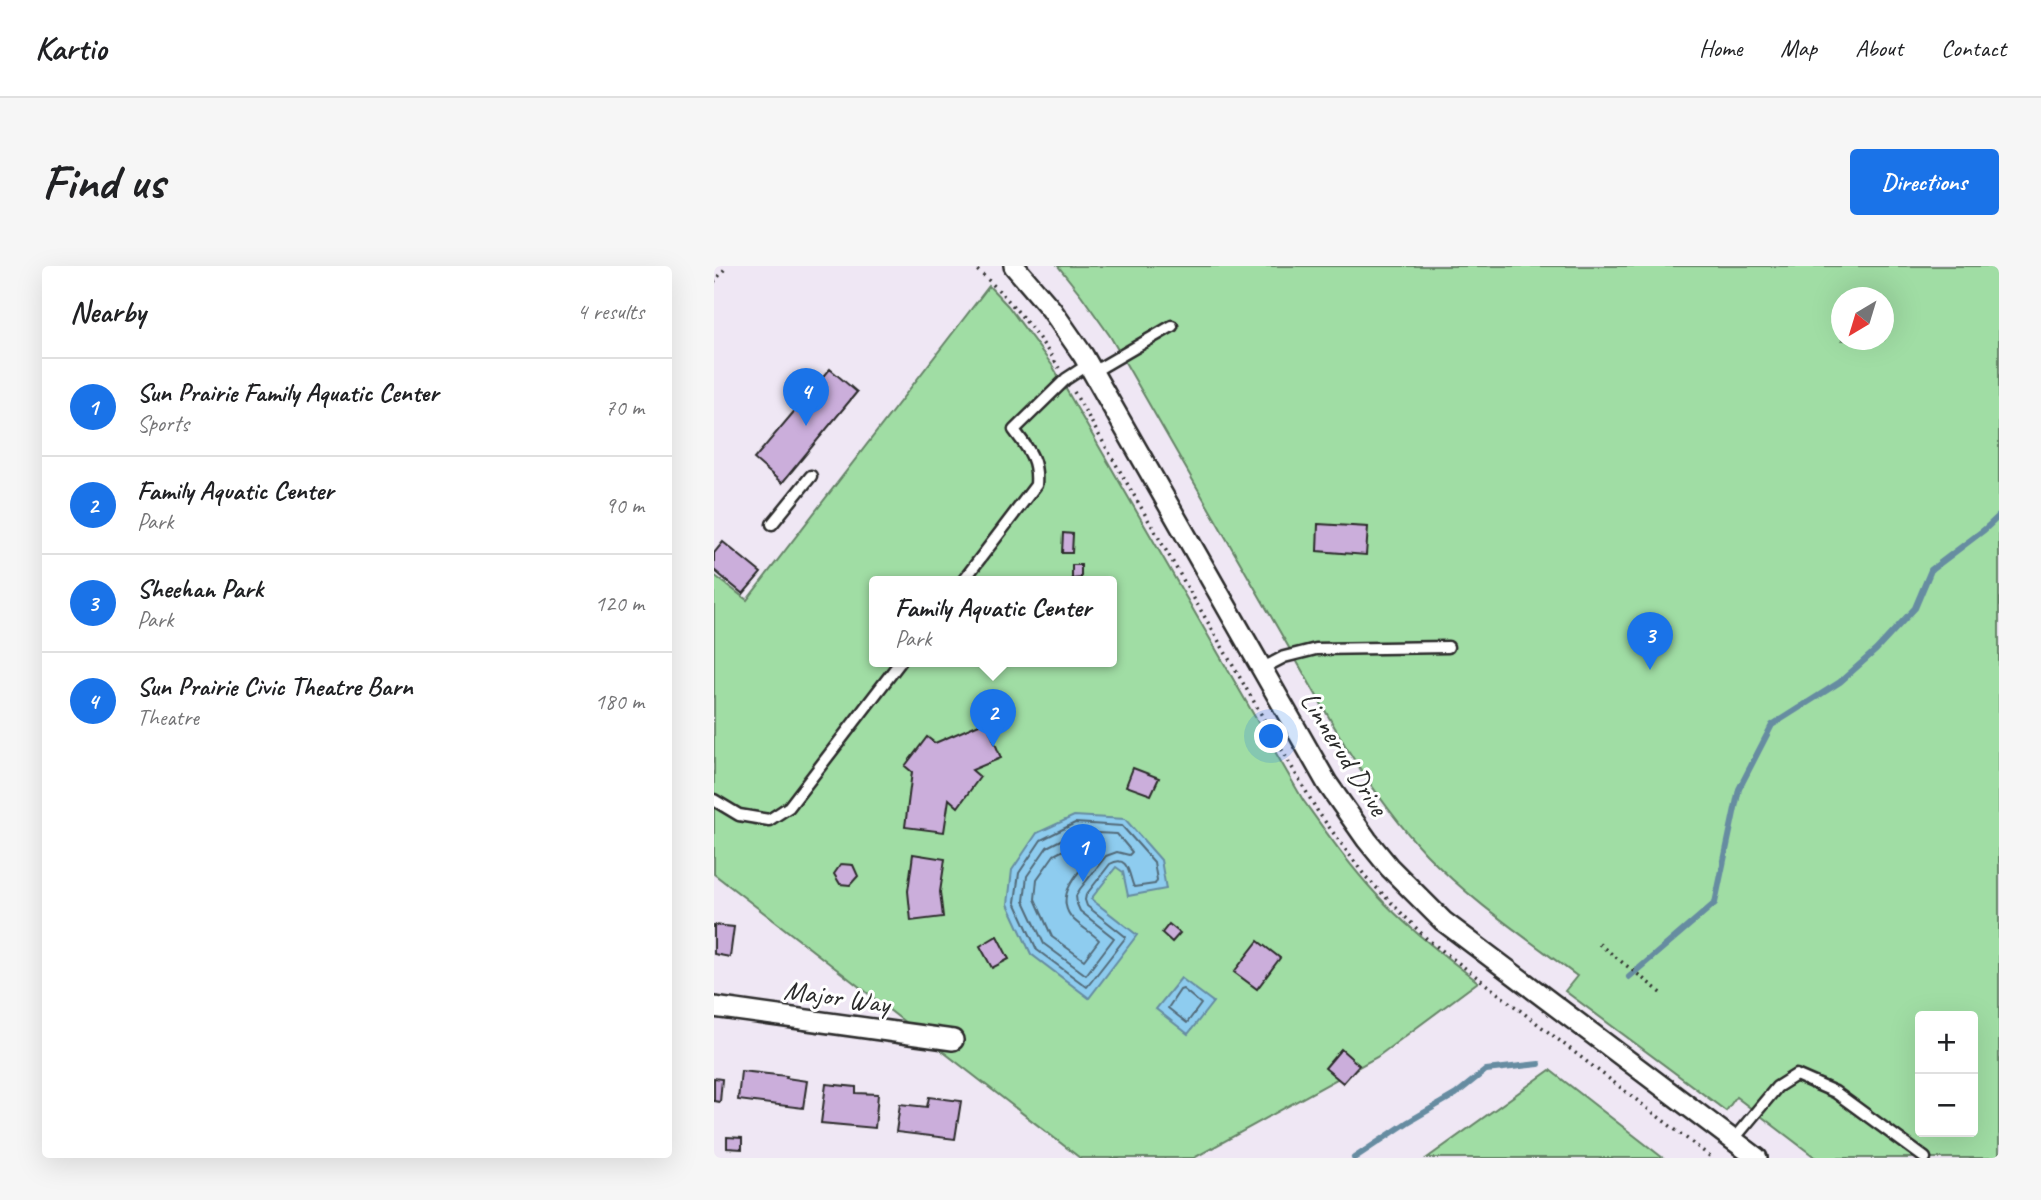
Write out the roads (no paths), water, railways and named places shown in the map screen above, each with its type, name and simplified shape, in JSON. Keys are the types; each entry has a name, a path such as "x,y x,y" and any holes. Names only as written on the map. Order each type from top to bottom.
{"street":[{"name":"Linnerud Drive","path":"1014,266 1051,309 1091,368 1327,783 1367,840 1443,921 1736,1146 1757,1158"},
{"name":"Major Way","path":"714,1007 953,1040"}],"lane":[{"path":"967,576 1036,485 1037,469 1029,450 1014,430 1066,379 1172,326"},
{"path":"772,524 811,476"},
{"path":"1261,669 1284,657 1316,649 1448,647"},
{"path":"714,800 739,815 769,820 789,807 896,667"},
{"path":"1736,1146 1777,1087 1797,1075 1835,1092 1925,1158"}],"water":[{"path":"1074,816 1125,819 1161,860 1166,889 1128,896 1123,872 1116,867 1091,899 1137,935 1089,998 1031,954 1008,904 1012,870 1037,833"},
{"path":"1181,978 1213,1002 1188,1034 1156,1009"}],"waterway":[{"path":"1629,977 1715,903 1739,789 1772,725 1840,682 1876,650 1915,608 1931,570 1999,516"},
{"path":"1354,1158 1456,1094 1486,1070 1539,1064"}],"place":[{"name":"Sun Prairie Civic Theatre Barn","path":"806,426"},
{"name":"Sheehan Park","path":"1650,670"},
{"name":"Family Aquatic Center","path":"993,747"},
{"name":"Sun Prairie Family Aquatic Center","path":"1083,882"}]}
